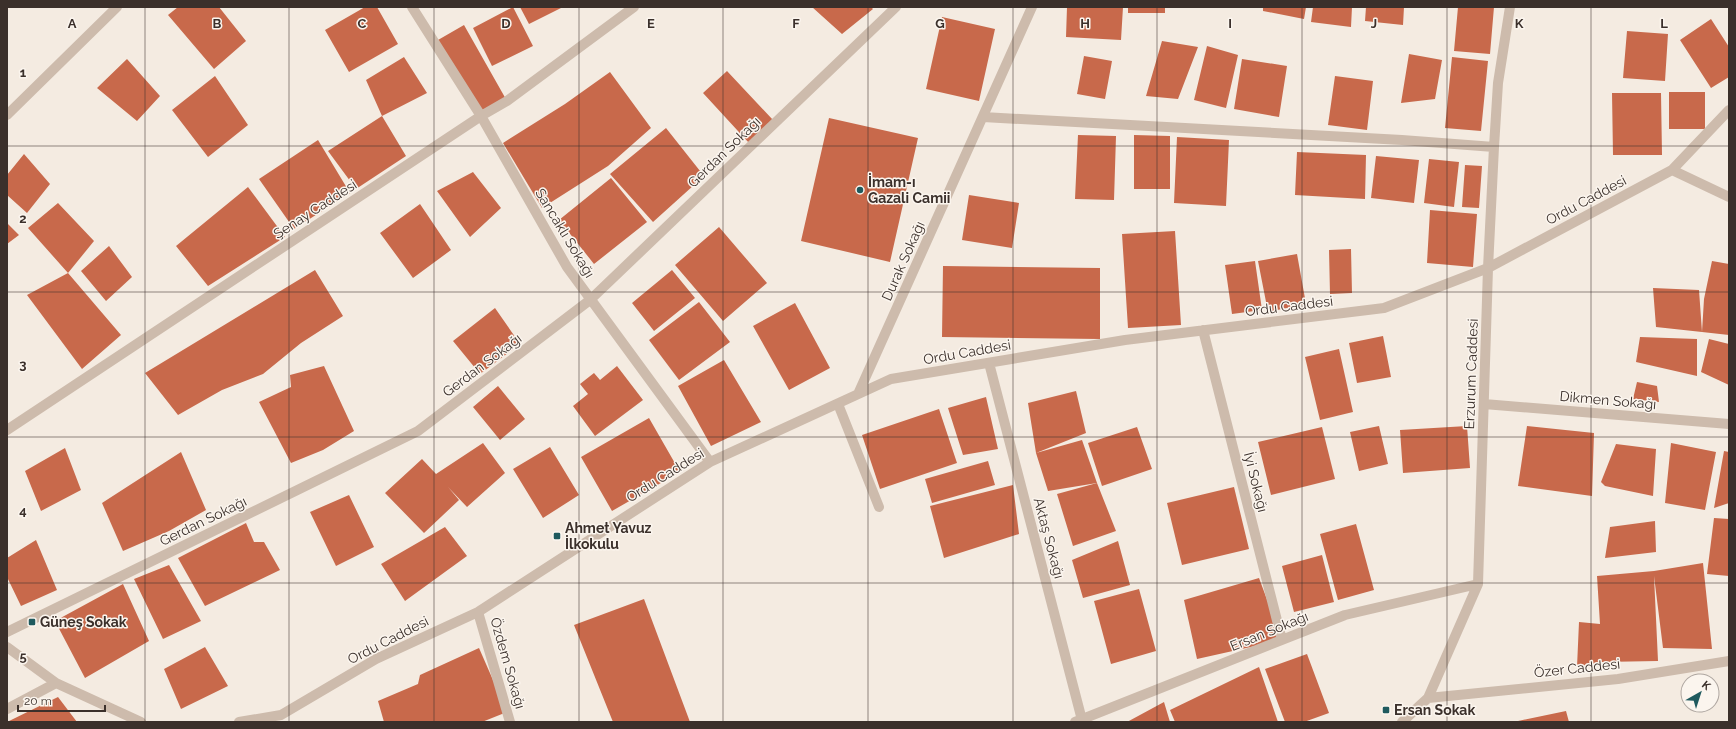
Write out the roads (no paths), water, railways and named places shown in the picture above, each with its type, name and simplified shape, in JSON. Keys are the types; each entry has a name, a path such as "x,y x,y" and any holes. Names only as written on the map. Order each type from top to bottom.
{"street":[{"path":"7,115 117,7"},
{"name":"Sancaklı Sokağı","path":"412,7 481,116 567,267 710,462"},
{"name":"Şenay Caddesi","path":"7,430 481,116 507,101 634,7"},
{"name":"Gerdan Sokağı","path":"7,632 418,431 590,300 896,7"},
{"name":"Durak Sokağı","path":"858,394 1032,7"},
{"name":"Erzurum Caddesi","path":"1402,722 1428,698 1478,584 1488,268 1494,148 1498,83 1510,7"},
{"name":"Ordu Caddesi","path":"239,722 282,719 376,659 478,612 710,462 891,379 1125,340 1384,308 1488,268 1672,170 1729,110"},
{"path":"983,117 1402,140 1494,148"},
{"path":"1672,170 1729,197"},
{"name":"İyi Sokağı","path":"1203,330 1282,640"},
{"name":"Aktaş Sokağı","path":"989,363 1079,721"},
{"path":"838,404 879,507"},
{"name":"Dikmen Sokağı","path":"1484,404 1729,424"},
{"name":"Ersan Sokağı","path":"1079,721 1345,616 1478,584"},
{"name":"Özdem Sokağı","path":"478,612 510,722"},
{"path":"7,647 56,683 141,722"},
{"name":"Özer Caddesi","path":"1428,698 1618,679 1729,661"},
{"path":"7,709 56,683"}],"place":[{"name":"İmam-ı Gazali Camii","path":"860,190"},
{"name":"Ahmet Yavuz İlkokulu","path":"557,536"},
{"name":"Güneş Sokak","path":"32,622"},
{"name":"Ersan Sokak","path":"1386,710"}]}
